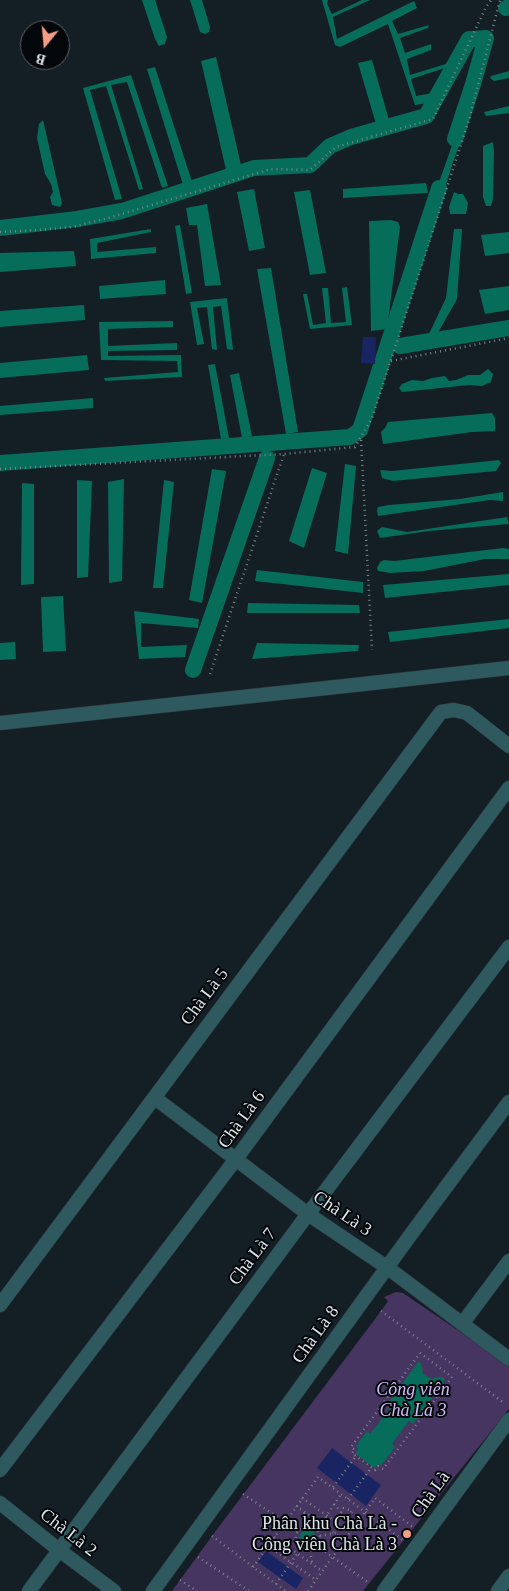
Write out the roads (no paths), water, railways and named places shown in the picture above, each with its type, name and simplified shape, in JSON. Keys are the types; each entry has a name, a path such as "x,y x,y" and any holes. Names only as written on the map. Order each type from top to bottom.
{"street":[{"path":"0,723 509,668"},
{"name":"Chà Là 5","path":"0,1305 441,712 454,710 467,713 509,746"},
{"name":"Chà Là 6","path":"0,1470 236,1159 509,788"},
{"name":"Chà Là 7","path":"29,1591 308,1214 509,947"},
{"name":"Chà Là 3","path":"155,1098 308,1214 388,1268 509,1359"},
{"name":"Chà Là 8","path":"153,1591 509,1102"},
{"path":"462,1324 509,1261"},
{"name":"Chà Là","path":"384,1591 509,1420"},
{"name":"Chà Là 2","path":"0,1503 114,1591"},
{"path":"498,1591 509,1576"}],"waterway":[{"path":"455,139 486,38 473,39"},
{"path":"0,228 77,219 122,211 254,168 310,165 330,146 351,137 426,116 469,39"},
{"path":"0,463 350,437 360,430 439,188"},
{"path":"400,346 509,328"},
{"path":"193,670 267,458"}],"place":[{"name":"Phân khu Chà Là - Công viên Chà Là 3","path":"407,1534"}],"park label":[{"name":"Công viên Chà Là 3","path":"413,1400"}]}
